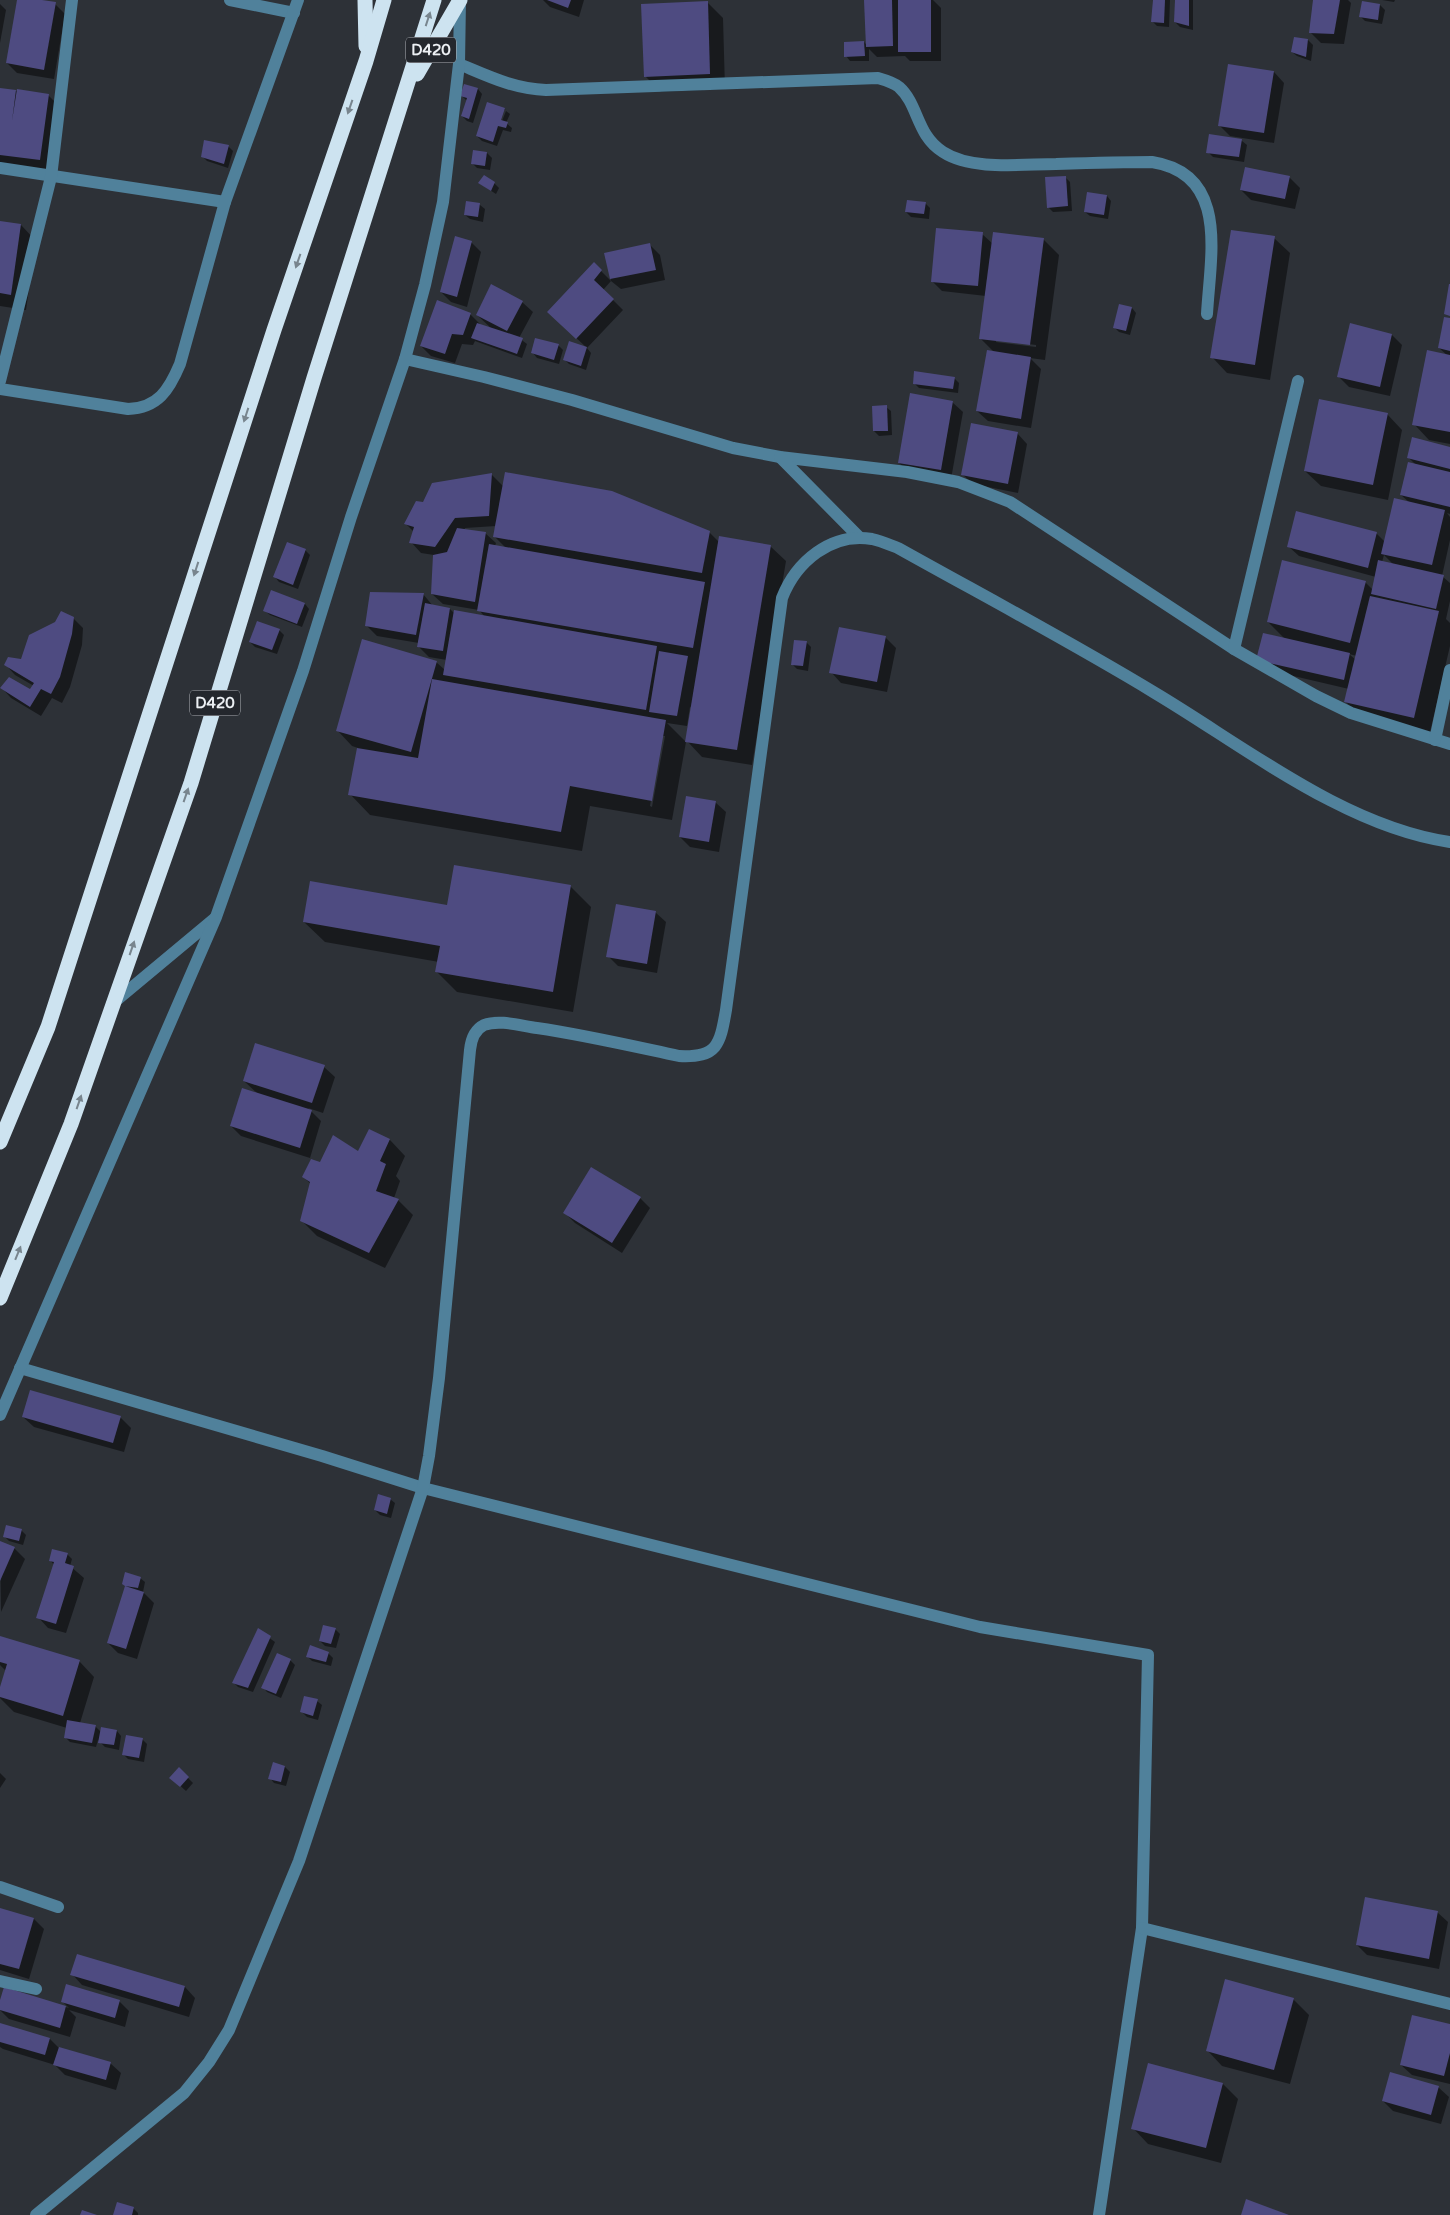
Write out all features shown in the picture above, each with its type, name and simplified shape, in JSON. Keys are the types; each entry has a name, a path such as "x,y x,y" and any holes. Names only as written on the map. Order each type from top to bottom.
{"highway":[{"path":"365,0 366,61"},
{"path":"0,1142 48,1027 274,330 366,61 384,0"},
{"path":"402,99 434,0"},
{"name":"D420","path":"0,1298 71,1124 191,783 314,378 402,99 460,0"}],"street":[{"path":"0,381 51,177 72,0"},
{"path":"230,0 294,13"},
{"path":"0,389 128,409 143,408 160,398 172,381 180,364 225,202 298,0"},
{"path":"0,1415 216,917 303,671 351,518 405,359 425,285 443,202 459,64 460,0"},
{"path":"459,64 512,86 546,90 878,78 890,81 899,87 910,103 921,129 930,141 943,152 955,158 993,165 1152,162 1170,165 1182,171 1200,190 1207,207 1212,233 1207,314"},
{"path":"0,168 225,202"},
{"path":"405,359 572,400 733,448 780,457 908,472 958,482 986,491 1010,502 1058,532 1234,649 1316,696 1351,713 1450,744"},
{"path":"1234,649 1298,381"},
{"path":"780,457 860,538"},
{"path":"36,2215 184,2092 209,2062 229,2030 299,1861 423,1488 439,1378 471,1040 476,1031 483,1026 497,1023 579,1034 679,1056 695,1057 712,1051 723,1030 782,598 794,572 807,559 819,550 836,542 860,538 872,539 898,548 1086,651 1227,739 1338,804 1408,833 1450,842"},
{"path":"1436,740 1450,670"},
{"path":"112,1004 216,917"},
{"path":"20,1368 322,1456 423,1488 980,1627 1148,1654 1142,1928 1099,2215"},
{"path":"0,1888 58,1906"},
{"path":"1142,1928 1450,2004"},
{"path":"0,1981 36,1989"}],"building":[{"path":"17,0 56,2 44,70 6,63"},
{"path":"547,0 571,0 568,8"},
{"path":"864,0 892,0 893,46 866,47"},
{"path":"898,0 931,0 931,52 898,52"},
{"path":"1153,0 1165,0 1164,23 1151,22"},
{"path":"1175,0 1189,0 1189,26 1174,22"},
{"path":"1313,0 1340,0 1334,34 1309,33"},
{"path":"708,1 710,74 644,77 641,4"},
{"path":"1362,1 1380,4 1378,20 1359,17"},
{"path":"1294,37 1308,39 1306,57 1291,52"},
{"path":"864,41 865,56 844,57 844,42"},
{"path":"1228,64 1274,71 1264,133 1218,126"},
{"path":"464,84 478,88 469,119 461,116 467,98 460,96"},
{"path":"0,88 16,90 12,121 17,89 49,94 40,160 0,155"},
{"path":"487,102 505,108 501,120 508,122 506,128 498,126 493,142 476,136"},
{"path":"1209,134 1242,139 1239,157 1206,153"},
{"path":"204,140 229,145 224,164 201,157"},
{"path":"473,150 487,152 485,166 471,164"},
{"path":"1245,167 1290,176 1285,199 1240,190"},
{"path":"484,175 495,182 491,191 478,183"},
{"path":"1066,176 1068,206 1047,208 1045,177"},
{"path":"1087,192 1107,195 1104,215 1084,212"},
{"path":"907,200 926,202 924,214 905,212"},
{"path":"466,201 480,203 478,217 464,215"},
{"path":"0,221 21,224 11,295 0,293"},
{"path":"936,228 983,232 978,286 931,282"},
{"path":"1231,230 1275,236 1255,365 1210,358"},
{"path":"993,232 1044,238 1030,345 979,339"},
{"path":"455,236 472,241 457,297 440,292"},
{"path":"650,243 656,270 610,279 604,253"},
{"path":"594,262 602,270 594,280 614,299 576,339 547,312"},
{"path":"491,284 523,301 507,331 476,315"},
{"path":"1450,284 1450,316 1444,314"},
{"path":"437,300 471,313 463,335 452,334 445,354 420,346"},
{"path":"1119,304 1132,307 1126,331 1113,328"},
{"path":"1444,317 1450,318 1450,351 1438,348"},
{"path":"477,323 523,338 517,354 471,338"},
{"path":"1350,323 1392,334 1380,387 1337,377"},
{"path":"535,338 559,344 554,360 531,353"},
{"path":"569,341 587,347 581,366 563,360"},
{"path":"987,350 1031,357 1021,419 976,411"},
{"path":"1427,350 1450,355 1450,432 1412,425"},
{"path":"914,371 955,377 953,389 913,384"},
{"path":"910,393 953,401 941,470 898,463"},
{"path":"1319,399 1388,413 1373,485 1304,471"},
{"path":"887,405 888,431 873,431 872,406"},
{"path":"971,423 1018,432 1008,484 961,475"},
{"path":"1412,437 1450,447 1450,469 1407,458"},
{"path":"1408,462 1450,472 1450,507 1400,495"},
{"path":"505,472 612,491 710,531 702,573 493,537"},
{"path":"492,473 489,516 455,518 435,547 409,543 414,527 404,524 416,501 423,502 432,483"},
{"path":"1394,498 1445,510 1432,565 1381,554"},
{"path":"1296,511 1377,532 1368,568 1287,547"},
{"path":"457,528 486,532 475,602 431,594 433,555 447,552"},
{"path":"719,536 771,545 737,750 685,742"},
{"path":"287,542 306,549 293,585 273,577"},
{"path":"489,544 705,582 693,648 477,611"},
{"path":"1282,560 1366,581 1350,643 1267,622"},
{"path":"1378,560 1444,575 1436,609 1371,594"},
{"path":"271,590 305,603 297,624 263,611"},
{"path":"370,592 424,593 416,635 365,626"},
{"path":"1370,596 1439,611 1414,718 1344,702"},
{"path":"425,603 450,608 443,651 417,647"},
{"path":"454,610 657,646 646,710 443,675"},
{"path":"61,611 74,617 72,634 60,677 51,694 41,689 30,707 0,688 9,677 30,689 34,683 4,665 8,657 21,659 29,635 55,622"},
{"path":"257,621 280,629 272,650 249,642"},
{"path":"839,627 886,636 877,682 829,673"},
{"path":"1263,633 1350,653 1344,680 1256,660"},
{"path":"362,639 437,661 411,752 336,731"},
{"path":"794,640 807,641 803,666 791,665"},
{"path":"659,651 688,656 677,716 649,712"},
{"path":"432,679 666,720 652,801 570,786 561,832 348,795 357,748 418,758"},
{"path":"686,796 716,801 709,842 679,837"},
{"path":"454,865 571,885 553,992 435,972 440,946 303,922 310,881 447,905"},
{"path":"616,904 656,911 647,964 606,957"},
{"path":"255,1043 325,1065 312,1103 243,1081"},
{"path":"242,1088 312,1110 300,1148 230,1126"},
{"path":"369,1129 390,1139 380,1161 386,1164 376,1191 399,1199 369,1253 300,1221 310,1182 302,1177 311,1159 320,1162 333,1135 358,1151"},
{"path":"591,1167 641,1197 612,1243 563,1213"},
{"path":"30,1390 121,1416 113,1443 22,1417"},
{"path":"378,1494 391,1498 387,1514 374,1510"},
{"path":"6,1525 22,1529 19,1541 3,1537"},
{"path":"0,1541 15,1547 0,1581"},
{"path":"52,1549 68,1553 65,1563 74,1566 56,1624 36,1618 54,1562 49,1561"},
{"path":"125,1572 141,1577 138,1588 122,1584"},
{"path":"125,1586 144,1592 126,1649 107,1643"},
{"path":"323,1625 336,1628 331,1644 319,1641"},
{"path":"258,1628 271,1636 248,1688 232,1683"},
{"path":"0,1636 80,1660 63,1716 0,1697 0,1687 7,1664 0,1662"},
{"path":"310,1645 329,1652 326,1662 306,1657"},
{"path":"277,1653 291,1659 276,1694 261,1688"},
{"path":"304,1696 318,1699 313,1716 300,1712"},
{"path":"67,1720 96,1725 92,1743 64,1738"},
{"path":"101,1727 117,1730 114,1745 98,1743"},
{"path":"126,1735 143,1738 139,1758 122,1755"},
{"path":"273,1762 285,1766 281,1782 268,1779"},
{"path":"179,1767 189,1777 180,1787 169,1778"},
{"path":"1365,1897 1438,1911 1429,1959 1356,1945"},
{"path":"0,1908 34,1918 19,1969 0,1964"},
{"path":"77,1954 185,1986 179,2007 70,1975"},
{"path":"1225,1979 1294,1998 1274,2070 1206,2051"},
{"path":"66,1984 120,2000 115,2018 61,2002"},
{"path":"4,1987 66,2006 60,2028 0,2010 0,2000"},
{"path":"1412,2015 1450,2024 1450,2053 1444,2076 1400,2065"},
{"path":"0,2023 50,2038 45,2055 0,2042"},
{"path":"59,2047 111,2062 106,2080 53,2065"},
{"path":"1148,2063 1223,2083 1206,2148 1131,2129"},
{"path":"1390,2072 1439,2086 1431,2115 1382,2101"},
{"path":"1246,2199 1289,2215 1241,2215"},
{"path":"117,2202 134,2207 132,2215 113,2215"},
{"path":"82,2210 97,2215 80,2215"}]}
